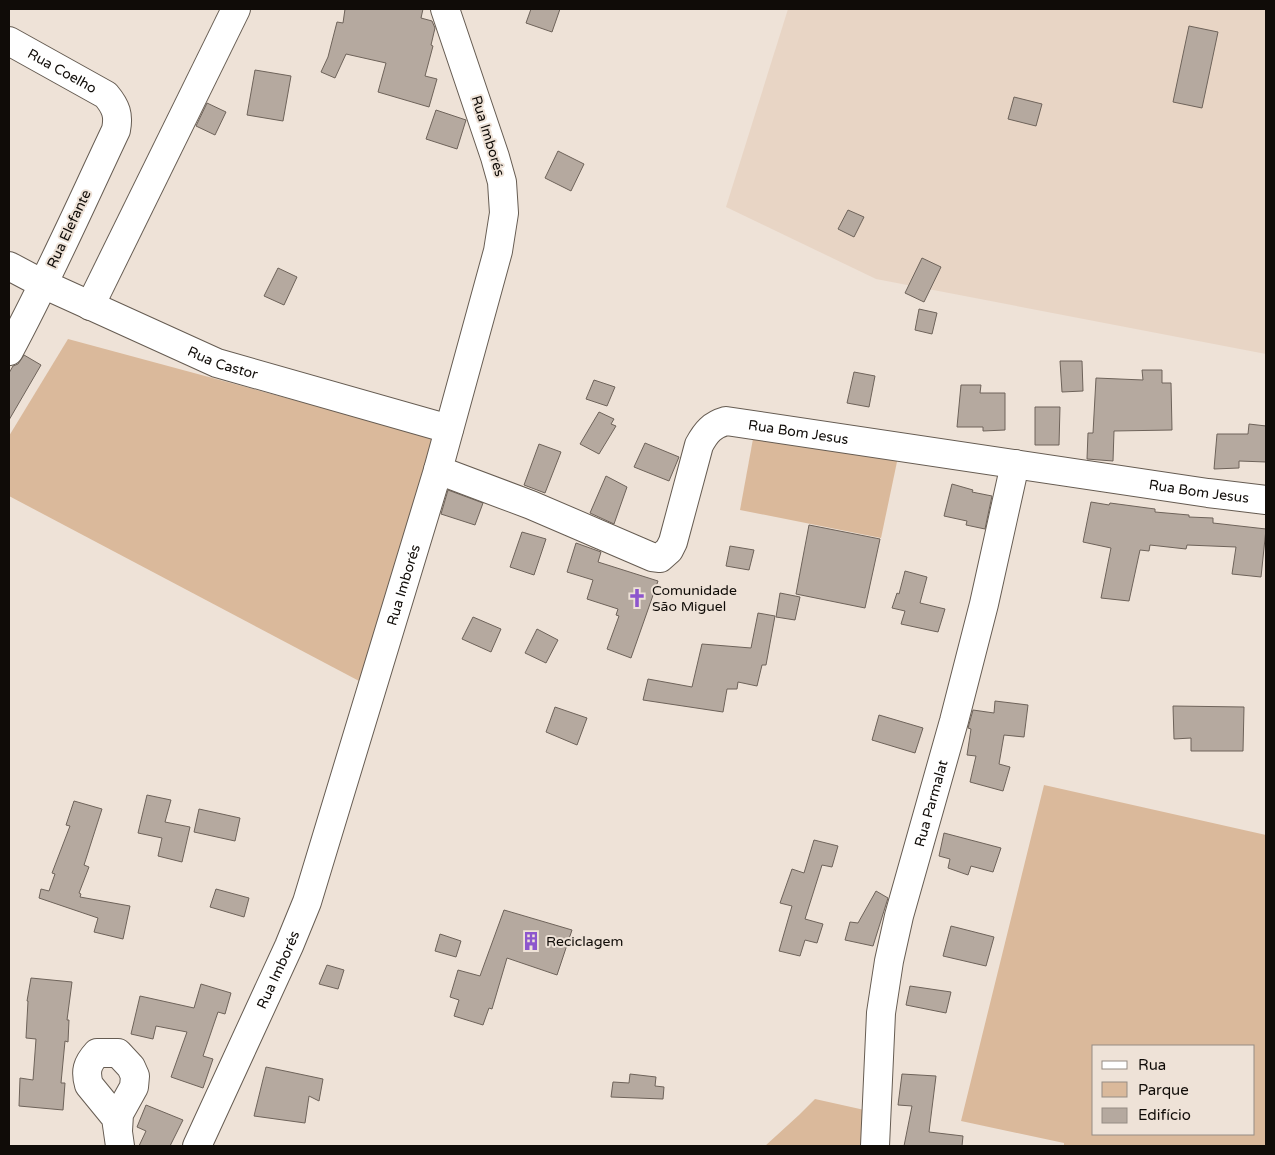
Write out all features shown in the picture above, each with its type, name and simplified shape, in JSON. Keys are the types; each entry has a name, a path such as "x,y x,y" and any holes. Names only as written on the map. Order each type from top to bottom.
{"street":[{"path":"90,306 236,9"},
{"name":"Rua Imborés","path":"197,1146 289,946 306,902 438,470 498,251 504,213 502,182 445,9"},
{"name":"Rua Coelho","path":"9,41 106,95 114,104"},
{"name":"Rua Elefante","path":"9,351 116,130 118,120 114,104"},
{"name":"Rua Castor","path":"9,266 90,306 217,363 449,429"},
{"name":"Rua Bom Jesus","path":"438,470 531,504 652,557 660,558 669,550 673,542 699,445 710,428 726,421 1266,500"},
{"name":"Rua Parmalat","path":"875,1146 881,1013 889,961 899,916 954,721 982,613 1015,464"}],"shaded area":[{"path":"788,9 1266,9 1266,354 876,279 726,207"}],"green space":[{"path":"68,339 439,439 361,682 9,496 9,436"},
{"path":"755,428 898,457 881,538 740,510"},
{"path":"1044,785 1266,835 1266,1146 1064,1146 1064,1143 961,1121"},
{"path":"815,1099 869,1111 865,1146 765,1146 799,1115"}],"building":[{"path":"345,9 423,9 421,18 432,21 435,28 431,45 433,46 425,76 437,79 429,107 378,92 386,63 346,54 335,78 321,72 328,57 337,22 343,23"},
{"path":"531,9 560,9 552,32 526,23"},
{"path":"1189,26 1218,32 1202,108 1173,102"},
{"path":"255,70 291,76 283,121 247,115"},
{"path":"1014,97 1042,104 1036,126 1008,119"},
{"path":"207,103 226,112 215,135 196,126"},
{"path":"436,110 466,120 457,149 426,139"},
{"path":"558,151 584,164 571,191 545,178"},
{"path":"848,210 864,217 854,237 838,229"},
{"path":"922,258 941,267 924,302 905,293"},
{"path":"278,268 297,277 284,305 264,296"},
{"path":"919,309 937,313 932,334 915,330"},
{"path":"24,355 41,365 9,420 9,373"},
{"path":"1060,361 1082,361 1083,391 1062,392"},
{"path":"1142,370 1162,370 1162,383 1171,383 1172,430 1114,431 1113,461 1087,459 1088,433 1093,433 1096,378 1143,380"},
{"path":"854,372 875,376 869,407 847,403"},
{"path":"594,380 615,387 607,406 586,399"},
{"path":"961,385 981,385 980,393 1005,393 1005,430 983,431 983,427 957,427"},
{"path":"1035,407 1060,407 1059,445 1035,445"},
{"path":"599,412 614,419 611,424 616,426 599,454 580,444"},
{"path":"1249,424 1266,426 1266,462 1239,461 1239,468 1214,469 1217,434 1248,434"},
{"path":"645,443 679,457 669,481 634,467"},
{"path":"539,444 561,452 545,493 524,485"},
{"path":"606,476 627,487 614,524 590,513"},
{"path":"952,484 973,490 972,492 992,496 985,529 966,525 967,521 944,516"},
{"path":"448,490 483,503 475,525 441,514"},
{"path":"1091,502 1155,509 1155,512 1213,518 1213,523 1266,529 1261,577 1232,574 1236,547 1187,545 1186,549 1150,545 1149,551 1140,550 1129,601 1101,598 1111,548 1083,542"},
{"path":"809,525 880,539 865,608 796,594"},
{"path":"522,532 546,539 534,575 510,567"},
{"path":"576,543 601,552 598,562 658,581 631,658 607,649 619,616 616,615 618,609 587,599 593,580 567,572"},
{"path":"730,546 754,550 749,570 726,566"},
{"path":"905,571 927,577 920,603 945,609 938,632 901,624 905,611 892,608 897,593 899,594"},
{"path":"780,593 800,597 795,620 776,617"},
{"path":"758,613 775,616 766,665 762,665 757,686 738,682 737,689 727,689 723,712 643,700 648,679 692,687 702,644 751,648"},
{"path":"473,617 501,629 491,652 462,639"},
{"path":"537,629 558,640 546,663 525,653"},
{"path":"995,701 1028,705 1024,737 1004,735 999,764 1010,767 1003,791 970,782 976,756 967,755 971,729 968,728 973,710 994,713"},
{"path":"1173,706 1244,707 1243,751 1191,751 1191,738 1174,739"},
{"path":"555,707 587,718 577,745 546,732"},
{"path":"879,715 923,728 915,753 872,740"},
{"path":"147,795 171,800 165,822 190,827 182,862 158,856 162,838 138,833"},
{"path":"74,801 102,809 84,865 89,867 79,893 81,894 80,897 130,906 123,939 94,932 98,918 39,898 41,889 49,891 55,874 52,873 70,826 66,825"},
{"path":"199,809 240,818 235,841 194,832"},
{"path":"944,833 1001,848 993,872 971,866 968,875 948,868 950,859 939,856"},
{"path":"814,840 838,846 832,867 822,865 805,919 823,924 817,943 805,940 800,956 779,951 792,906 780,903 792,869 804,873"},
{"path":"216,889 249,898 244,917 210,907"},
{"path":"876,891 888,898 873,946 845,940 850,922 858,923"},
{"path":"504,910 572,930 557,975 507,958 492,1009 489,1008 483,1025 454,1016 459,1000 450,997 458,970 480,976"},
{"path":"951,926 994,937 986,966 943,956"},
{"path":"440,934 461,941 456,957 435,951"},
{"path":"327,965 344,970 338,989 319,984"},
{"path":"31,978 72,982 67,1020 69,1020 68,1042 65,1041 61,1083 65,1083 63,1110 19,1106 20,1078 33,1080 36,1039 26,1038 27,1001"},
{"path":"201,984 231,993 225,1014 218,1012 203,1056 213,1059 203,1088 171,1077 187,1032 156,1026 153,1039 131,1034 140,996 194,1008"},
{"path":"910,986 951,992 946,1013 906,1005"},
{"path":"266,1067 323,1079 319,1101 309,1096 305,1123 254,1116"},
{"path":"630,1074 656,1077 655,1086 664,1087 663,1099 611,1097 613,1082 629,1083"},
{"path":"902,1074 936,1076 929,1132 963,1136 962,1146 904,1146 912,1106 898,1105"},
{"path":"146,1105 183,1120 170,1146 139,1146 146,1131 137,1127"}],"place":[{"name":"Comunidade São Miguel","path":"637,598"},
{"name":"Reciclagem","path":"531,941"}]}
